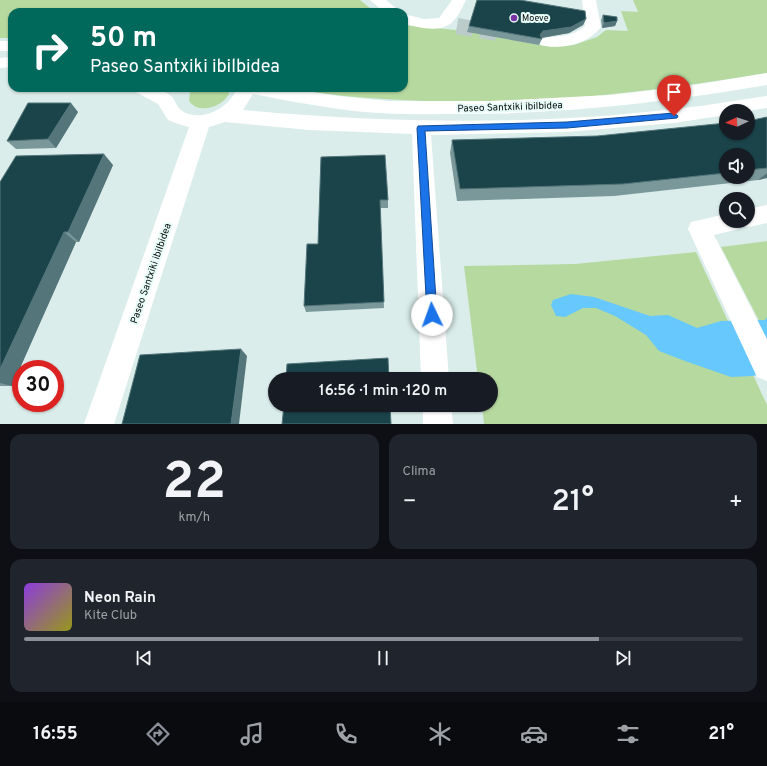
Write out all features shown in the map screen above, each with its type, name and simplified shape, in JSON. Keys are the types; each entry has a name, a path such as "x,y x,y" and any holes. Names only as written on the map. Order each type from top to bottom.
{"street":[{"path":"377,0 388,8"},
{"path":"408,20 418,22 451,23 459,0"},
{"path":"547,42 564,41 583,36 593,27 588,0"},
{"name":"Paseo Santxiki ibilbidea","path":"278,92 351,104 406,108 509,108 623,101 697,92 767,79"},
{"path":"169,94 169,109 176,116 187,120 201,121 224,115 234,110 242,102 246,92"},
{"name":"Paseo Santxiki ibilbidea","path":"224,115 309,123 420,128 567,125 674,116 767,102"},
{"name":"Paseo Santxiki ibilbidea","path":"99,424 201,121"},
{"path":"420,128 435,372"},
{"path":"755,217 767,214"},
{"path":"719,225 699,229 767,367"},
{"path":"437,412 438,424"}],"green space":[{"path":"0,0 360,0 370,8 8,8 8,38 0,38"},
{"path":"633,0 767,0 767,73 676,87 585,97 494,102 402,100 316,92 408,92 408,25 456,30 551,47 574,45 597,37 606,30 628,31 621,11 638,12"},
{"path":"190,92 229,92 226,99 210,108 198,108 189,101"},
{"path":"767,241 767,336 721,247"},
{"path":"696,252 767,405 767,424 484,424 483,412 498,412 498,372 477,372 464,266 575,264"}],"water":[{"path":"571,294 594,297 650,316 668,315 697,328 721,321 765,320 767,317 767,373 752,376 731,377 685,361 659,351 646,335 615,316 596,308 583,308 565,317 556,316 551,305 553,300"}],"building":[{"path":"477,0 520,0 585,11 586,19 571,27 543,31 540,35 542,39 469,26"},
{"path":"603,15 617,17 617,21 604,23"},
{"path":"28,103 71,103 48,139 7,141"},
{"path":"767,117 767,168 755,169 755,148 719,148 719,174 623,184 460,189 452,140 597,136 719,124 719,140 755,140 755,120"},
{"path":"104,154 68,232 64,232 0,369 0,182 16,156"},
{"path":"385,155 388,200 380,200 384,302 304,306 307,244 318,244 321,157"},
{"path":"241,349 231,424 122,424 140,355"},
{"path":"388,358 389,372 286,372 287,364"},
{"path":"283,412 390,412 391,424 282,424"}],"tunnel":[{"path":"457,26 497,33"}],"place":[{"name":"Moeve","path":"514,18"}],"route":[{"path":"432,315 420,128 567,125 674,116"}]}
